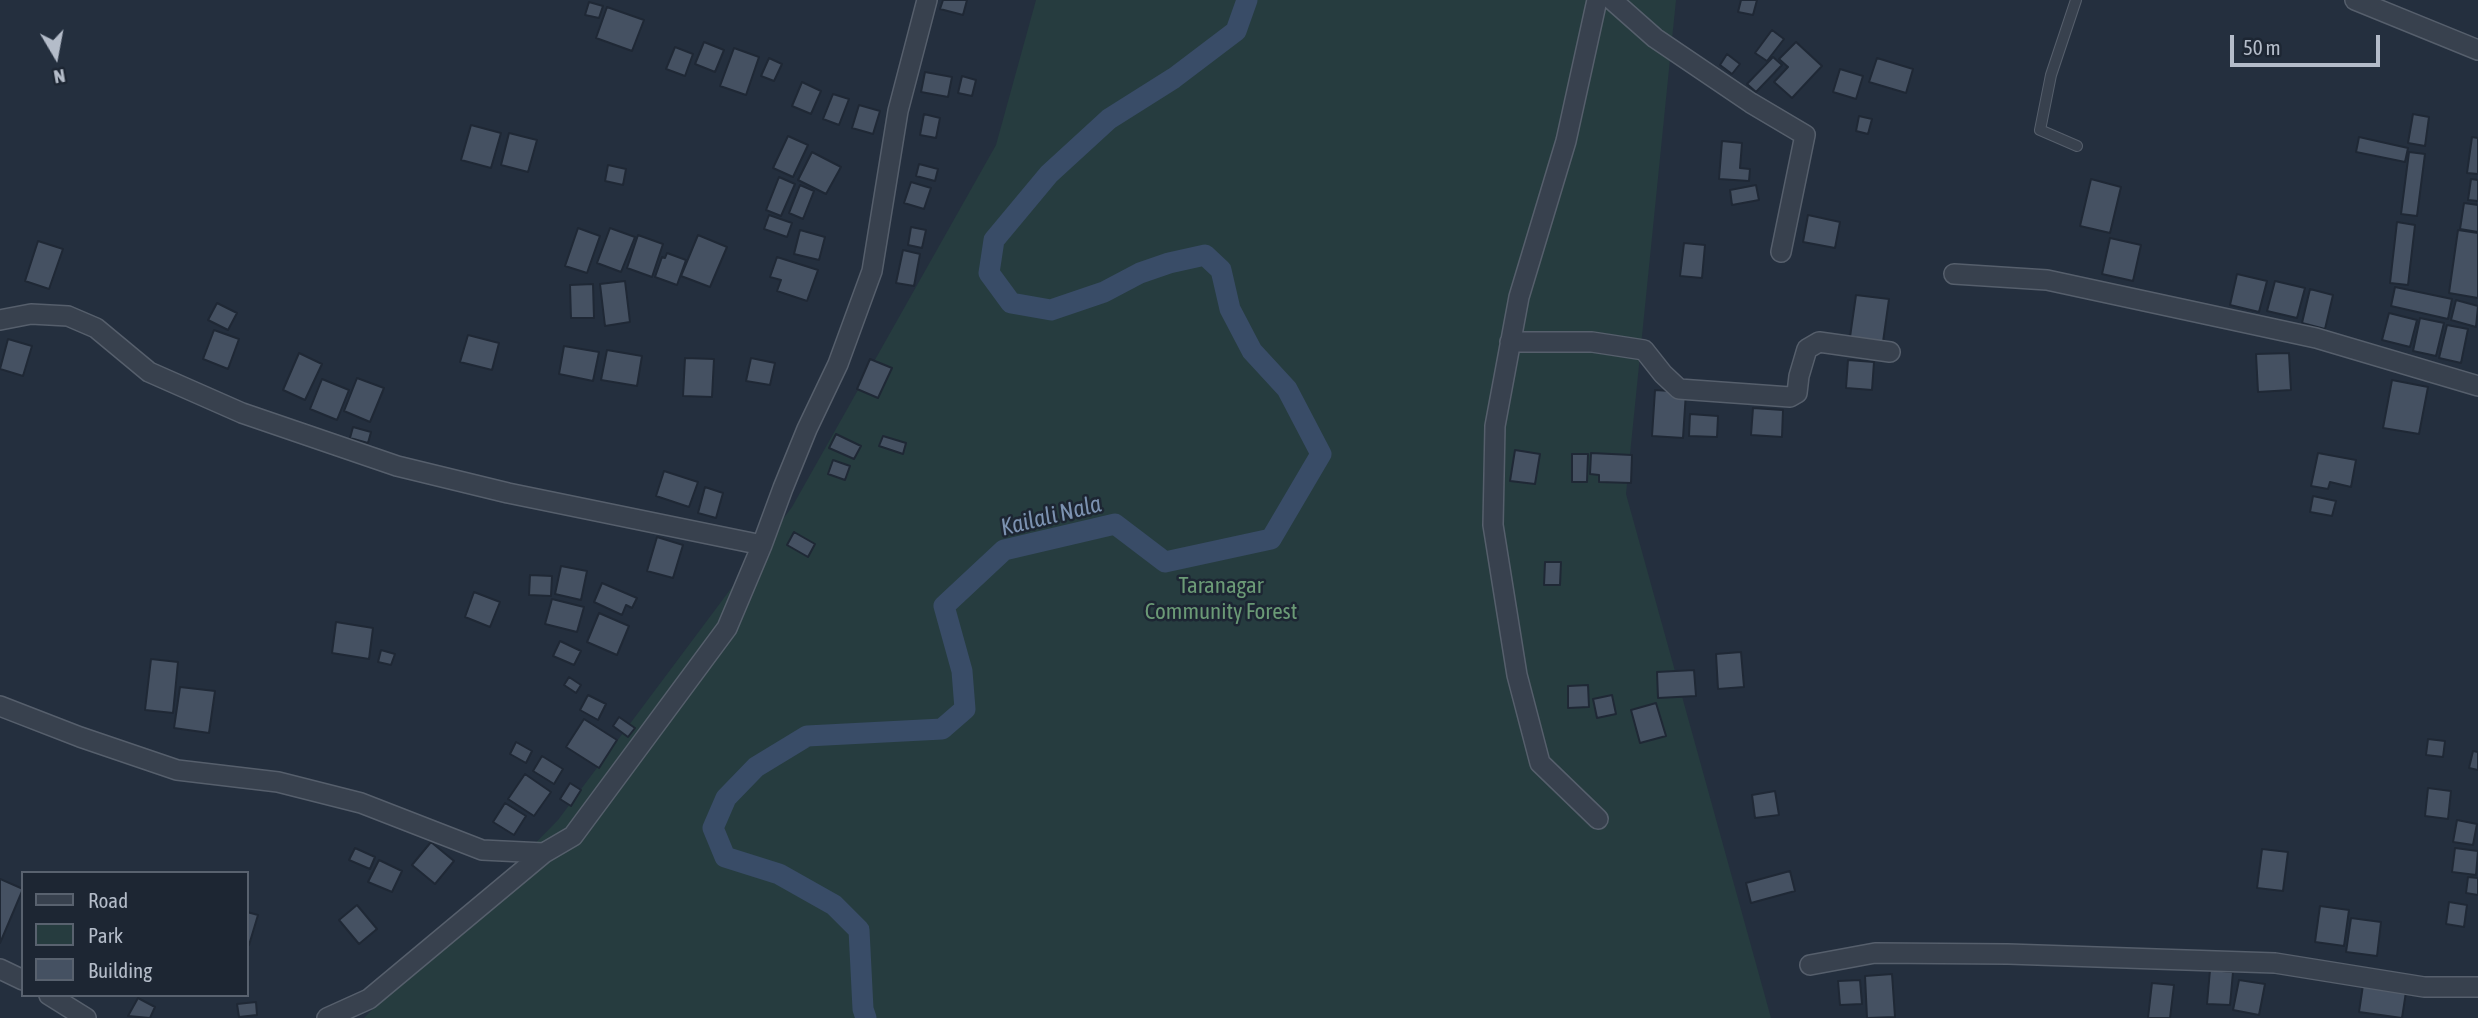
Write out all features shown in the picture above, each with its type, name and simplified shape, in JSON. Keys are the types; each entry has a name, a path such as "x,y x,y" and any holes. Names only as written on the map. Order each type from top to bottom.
{"street":[{"path":"327,1018 369,999 544,853 573,836 727,628 783,488 838,364 872,271 898,111 927,0"},
{"path":"1597,0 1566,141 1518,297 1495,425 1493,525 1517,675 1540,763 1598,819"},
{"path":"1612,0 1655,38 1751,103 1805,135 1781,252"},
{"path":"2355,0 2478,50"},
{"path":"1954,274 2047,280 2316,338 2478,386"},
{"path":"0,320 31,314 68,316 96,328 149,372 242,413 397,466 508,493 762,545"},
{"path":"1510,342 1592,342 1644,350 1662,374 1679,389 1790,397 1797,393 1807,349 1819,342 1890,352"},
{"path":"0,706 177,770 278,782 361,803 482,850 544,853"},
{"path":"1810,965 1875,953 2008,954 2275,963 2424,987 2478,987"},
{"path":"0,969 21,979"},
{"path":"52,997 86,1018"}],"lane":[{"path":"2076,0 2051,75 2040,130 2077,146"}],"green space":[{"name":"Taranagar Community Forest","path":"1036,0 1676,0 1626,494 1771,1018 364,1018 558,820 792,507 996,145"}],"building":[{"path":"943,0 967,0 963,15 940,9"},
{"path":"1741,0 1757,0 1753,15 1738,12"},
{"path":"589,2 603,6 599,18 585,15"},
{"path":"607,7 644,20 632,51 596,38"},
{"path":"1772,30 1784,39 1767,61 1755,53"},
{"path":"704,42 724,50 715,72 695,64"},
{"path":"1796,42 1822,66 1792,98 1774,82 1788,67 1779,59"},
{"path":"675,47 693,54 685,76 666,69"},
{"path":"734,48 759,57 746,95 720,86"},
{"path":"1727,54 1740,64 1732,74 1720,65"},
{"path":"1773,57 1782,65 1756,92 1747,84"},
{"path":"769,58 782,64 774,81 761,76"},
{"path":"1877,58 1913,69 1906,93 1869,82"},
{"path":"1840,69 1863,76 1856,99 1833,92"},
{"path":"925,72 952,77 948,97 921,92"},
{"path":"962,76 976,80 972,96 958,93"},
{"path":"802,82 821,91 811,114 792,106"},
{"path":"833,94 849,99 839,125 823,119"},
{"path":"859,105 880,111 873,134 852,128"},
{"path":"924,114 940,118 936,138 920,135"},
{"path":"2413,114 2429,117 2425,146 2408,143"},
{"path":"1859,116 1872,119 1868,134 1856,131"},
{"path":"471,125 501,133 491,168 461,160"},
{"path":"509,133 537,140 528,172 501,165"},
{"path":"788,136 808,145 793,177 773,168"},
{"path":"2359,137 2408,148 2405,162 2356,152"},
{"path":"2472,137 2478,138 2478,174 2467,173"},
{"path":"1722,141 1742,143 1740,168 1750,169 1749,181 1719,179"},
{"path":"812,152 841,167 826,194 798,180"},
{"path":"2409,152 2425,154 2417,216 2401,214"},
{"path":"919,164 938,169 935,181 916,176"},
{"path":"608,165 626,169 623,185 605,181"},
{"path":"779,177 795,184 781,216 766,210"},
{"path":"2091,179 2121,187 2110,233 2080,226"},
{"path":"2471,179 2478,180 2478,201 2468,200"},
{"path":"911,182 931,188 924,209 904,203"},
{"path":"800,185 814,191 803,219 789,213"},
{"path":"1756,185 1759,200 1732,205 1730,190"},
{"path":"2464,203 2478,205 2478,232 2460,229"},
{"path":"769,215 792,223 787,237 764,229"},
{"path":"1808,215 1840,222 1835,248 1803,242"},
{"path":"2397,222 2415,225 2408,285 2390,283"},
{"path":"911,227 926,230 922,248 908,245"},
{"path":"578,228 600,236 587,273 565,266"},
{"path":"610,228 635,237 621,272 597,263"},
{"path":"800,230 825,237 819,260 794,254"},
{"path":"2458,230 2478,233 2478,298 2449,293"},
{"path":"638,235 663,244 652,277 627,268"},
{"path":"698,235 727,247 710,287 681,276"},
{"path":"2110,238 2141,245 2133,281 2102,274"},
{"path":"38,241 63,249 49,289 25,281"},
{"path":"1684,243 1705,245 1702,278 1680,276"},
{"path":"903,250 920,254 914,286 896,283"},
{"path":"667,253 686,260 677,285 655,277 662,257 665,258"},
{"path":"777,257 818,270 807,301 777,291 781,280 770,277"},
{"path":"2237,274 2267,281 2259,312 2230,305"},
{"path":"625,281 630,322 605,326 600,284"},
{"path":"2275,281 2305,288 2297,318 2267,311"},
{"path":"593,284 594,318 571,318 570,285"},
{"path":"2395,287 2452,299 2448,319 2391,306"},
{"path":"2310,289 2333,295 2325,329 2302,323"},
{"path":"1856,295 1889,299 1883,342 1850,337"},
{"path":"2456,300 2478,306 2476,327 2451,320"},
{"path":"217,303 237,313 228,330 208,320"},
{"path":"2389,313 2417,320 2410,347 2382,340"},
{"path":"2420,318 2444,323 2436,356 2413,351"},
{"path":"2447,325 2468,329 2461,363 2439,358"},
{"path":"214,330 239,339 228,369 203,359"},
{"path":"468,335 499,343 492,370 460,362"},
{"path":"8,339 32,346 23,376 0,369"},
{"path":"564,346 599,352 593,381 559,374"},
{"path":"607,350 642,356 637,386 601,380"},
{"path":"299,353 322,364 305,400 283,390"},
{"path":"2289,353 2291,390 2258,392 2256,354"},
{"path":"685,358 714,359 712,397 683,396"},
{"path":"751,358 775,363 770,385 746,381"},
{"path":"870,359 892,368 878,398 857,389"},
{"path":"1848,360 1874,362 1872,390 1846,388"},
{"path":"357,378 384,388 370,422 344,411"},
{"path":"322,379 349,390 337,420 310,409"},
{"path":"2392,380 2428,387 2419,434 2383,428"},
{"path":"1655,390 1686,392 1683,438 1652,436"},
{"path":"1753,408 1783,410 1782,437 1751,435"},
{"path":"1690,414 1718,416 1717,437 1689,436"},
{"path":"353,427 371,432 368,443 350,438"},
{"path":"836,434 861,446 854,459 829,448"},
{"path":"883,436 906,443 903,454 879,446"},
{"path":"1515,450 1540,454 1535,484 1510,481"},
{"path":"1591,453 1632,455 1631,483 1599,482 1599,475 1590,474"},
{"path":"2318,453 2356,460 2351,487 2330,482 2328,489 2311,486"},
{"path":"1572,454 1588,454 1587,482 1572,482"},
{"path":"833,460 850,466 845,480 828,474"},
{"path":"664,471 698,482 689,507 656,496"},
{"path":"705,487 723,493 716,518 698,513"},
{"path":"2313,496 2336,501 2332,516 2310,512"},
{"path":"794,532 815,544 808,557 787,545"},
{"path":"657,537 683,545 673,578 647,571"},
{"path":"1545,562 1561,562 1560,585 1544,585"},
{"path":"561,566 587,571 581,600 555,594"},
{"path":"530,575 552,576 551,596 529,595"},
{"path":"602,583 637,598 632,608 626,605 622,615 594,602"},
{"path":"474,592 500,602 490,627 465,617"},
{"path":"552,599 584,607 577,632 545,624"},
{"path":"599,613 629,626 617,655 587,642"},
{"path":"336,622 373,628 369,659 332,653"},
{"path":"560,641 581,651 574,665 553,656"},
{"path":"381,650 395,654 391,665 378,662"},
{"path":"1741,652 1744,687 1718,689 1716,654"},
{"path":"151,659 178,662 173,713 145,710"},
{"path":"1694,670 1696,696 1658,698 1657,672"},
{"path":"569,677 581,685 576,693 564,685"},
{"path":"1588,685 1589,707 1568,708 1568,686"},
{"path":"180,687 215,691 209,733 174,728"},
{"path":"588,695 606,704 598,720 580,710"},
{"path":"1612,695 1616,714 1597,718 1593,699"},
{"path":"1656,703 1666,736 1640,743 1631,710"},
{"path":"619,717 635,728 628,737 613,726"},
{"path":"584,719 617,740 599,768 566,747"},
{"path":"2428,739 2445,741 2443,757 2426,755"},
{"path":"516,742 532,751 526,763 510,754"},
{"path":"2473,751 2478,752 2478,770 2469,768"},
{"path":"542,756 563,769 554,784 533,771"},
{"path":"525,774 551,792 534,816 508,799"},
{"path":"570,783 581,790 571,806 560,799"},
{"path":"2428,788 2451,791 2448,819 2425,816"},
{"path":"1775,791 1779,815 1755,818 1752,795"},
{"path":"505,803 526,816 514,835 493,822"},
{"path":"2457,820 2477,824 2473,845 2453,842"},
{"path":"431,842 454,861 435,884 412,865"},
{"path":"355,848 375,857 370,869 349,860"},
{"path":"2455,848 2478,851 2476,875 2452,872"},
{"path":"2262,849 2288,852 2283,891 2257,888"},
{"path":"379,860 402,871 392,892 368,882"},
{"path":"1790,871 1795,891 1751,903 1746,883"},
{"path":"2468,877 2478,878 2478,895 2466,893"},
{"path":"0,879 21,888 21,894 0,943"},
{"path":"2449,902 2467,905 2464,927 2446,924"},
{"path":"357,905 377,929 359,944 339,920"},
{"path":"2320,906 2349,910 2344,946 2315,942"},
{"path":"248,912 258,915 248,944"},
{"path":"2351,918 2381,922 2377,956 2346,952"},
{"path":"2210,970 2233,972 2230,1005 2207,1004"},
{"path":"1892,974 1895,1017 1867,1018 1865,976"},
{"path":"1860,980 1862,1004 1840,1005 1838,981"},
{"path":"2239,980 2265,984 2259,1015 2233,1010"},
{"path":"2152,983 2174,985 2170,1018 2148,1018"},
{"path":"2363,985 2406,992 2402,1018 2359,1012"},
{"path":"138,998 155,1007 150,1018 128,1016"},
{"path":"256,1002 257,1015 239,1017 237,1004"}],"waterway":[{"name":"Kailali Nala","path":"866,1018 863,1009 859,930 834,905 779,874 725,857 713,828 726,798 756,767 807,736 942,729 965,709 962,671 944,606 1004,550 1115,524 1165,562 1271,539 1321,454 1287,389 1252,351 1230,309 1221,270 1205,255 1140,273 1104,292 1051,310 1011,303 989,273 994,240 1049,174 1109,119 1174,78 1236,31 1247,0"}]}
